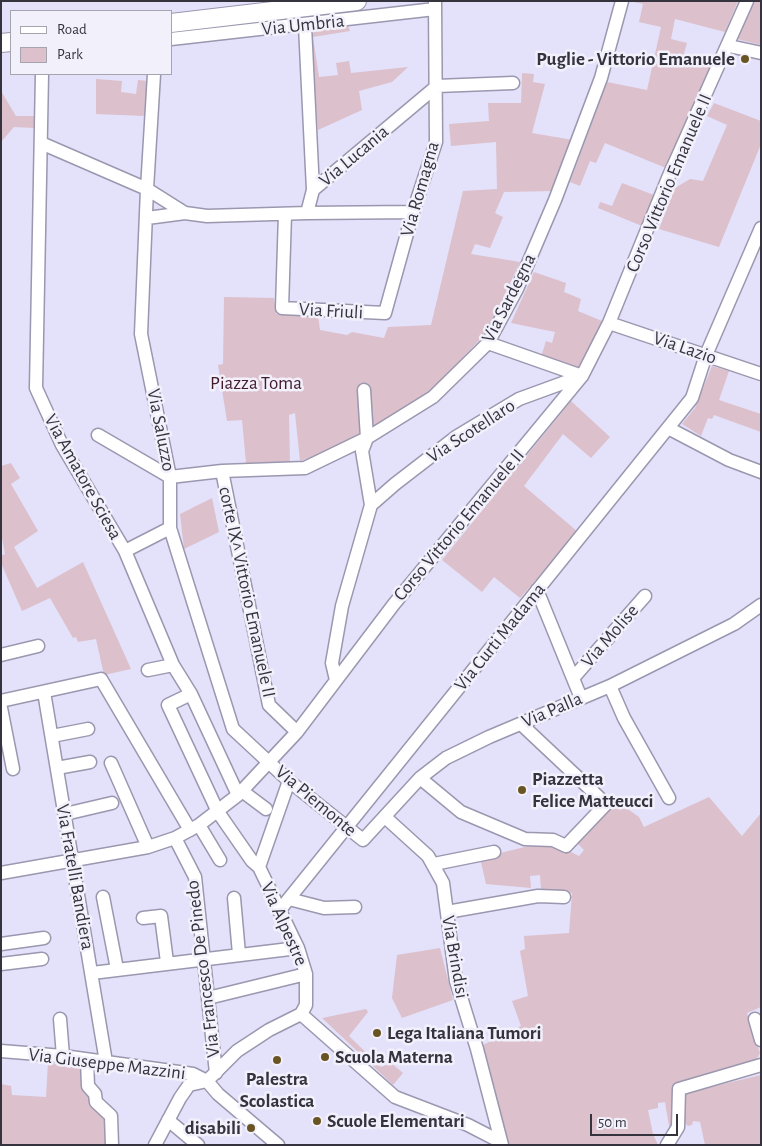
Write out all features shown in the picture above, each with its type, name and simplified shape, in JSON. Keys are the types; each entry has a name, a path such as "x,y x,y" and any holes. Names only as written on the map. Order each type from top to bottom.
{"street":[{"path":"172,23 314,4 357,1"},
{"name":"Via Sardegna","path":"170,477 222,471 305,468 367,438 433,397 488,344 517,289 555,200 601,78 622,1"},
{"name":"Corso Vittorio Emanuele II","path":"1,873 148,847 175,838 218,812 240,793 297,732 394,604 582,376 610,323 668,178 729,46 747,1"},
{"name":"Via Umbria","path":"172,39 305,26 435,5"},
{"name":"Via Romagna","path":"385,313 412,212 436,142 435,5"},
{"path":"305,26 313,190"},
{"path":"729,46 761,54"},
{"name":"Via Amatore Sciesa","path":"42,75 36,388 62,446 125,551 173,664 191,694 240,793"},
{"name":"Via Saluzzo","path":"154,75 141,334 170,477 170,528 232,729 269,762"},
{"path":"437,86 513,83"},
{"name":"Via Lucania","path":"307,213 313,190 437,86"},
{"path":"41,143 147,189 185,213"},
{"path":"147,218 185,213 207,216 412,212"},
{"name":"Via Friuli","path":"285,214 282,308 385,313"},
{"name":"Via Curti Madama","path":"279,912 692,398 706,355 761,228"},
{"name":"Via Lazio","path":"610,323 761,374"},
{"path":"488,344 582,376"},
{"name":"Via Scotellaro","path":"371,506 395,484 456,437 519,399 582,376"},
{"path":"336,680 332,663 334,643 342,606 371,506 362,451 367,438 364,390"},
{"path":"668,428 729,460 761,472"},
{"path":"98,435 170,477"},
{"name":"corte IX^ Vittorio Emanuele II","path":"222,471 269,705 297,732"},
{"path":"125,551 170,528"},
{"path":"537,590 581,698"},
{"name":"Via Molise","path":"574,677 646,596"},
{"name":"Via Palla","path":"363,840 420,778 446,758 610,686 734,624 759,609"},
{"path":"1,655 38,646"},
{"path":"148,670 173,664"},
{"path":"1,701 101,680 194,828 220,860"},
{"path":"610,686 624,718 669,798"},
{"name":"Via Fratelli Bandiera","path":"44,692 106,1062"},
{"name":"Via Alpestre","path":"191,694 168,705 218,812 252,861 259,867 279,912 298,948 306,974 306,1005 301,1014"},
{"path":"1,708 13,769"},
{"path":"420,778 461,812 525,839 552,840 566,846 606,804 521,724"},
{"path":"52,736 88,730"},
{"path":"57,768 90,762"},
{"name":"Via Piemonte","path":"269,762 289,781 363,840"},
{"path":"111,764 148,847"},
{"name":"Via Alpestre","path":"259,867 289,781"},
{"path":"240,793 266,809"},
{"path":"65,814 112,803"},
{"name":"Via Brindisi","path":"385,818 434,864 443,883 456,981 477,1049 502,1144"},
{"name":"Via Francesco De Pinedo","path":"175,838 195,877 202,958 208,998 211,1077"},
{"path":"434,864 494,852"},
{"path":"447,912 538,896 564,898"},
{"path":"103,897 117,969"},
{"path":"234,898 239,954"},
{"path":"289,900 324,908 355,907"},
{"path":"144,918 161,916 167,962"},
{"path":"1,944 44,938"},
{"path":"92,973 167,962 298,948"},
{"path":"1,964 42,959"},
{"path":"208,998 306,974"},
{"path":"155,1145 189,1085 211,1077 237,1051 269,1030 301,1014 395,1097 468,1124 502,1144"},
{"path":"755,1018 761,1040"},
{"path":"60,1019 63,1056"},
{"name":"Via Giuseppe Mazzini","path":"1,1051 63,1056 211,1077 218,1094 276,1144"},
{"path":"86,1060 88,1086 95,1094 96,1102 111,1116 112,1145"},
{"path":"667,1145 678,1127 679,1089 761,1065"},
{"path":"168,1120 198,1145"}],"green space":[{"path":"629,1 738,1 725,32 675,19 671,39 687,43 682,60 710,67 666,168 605,143 596,163 590,161 580,186 570,182 607,82 647,90 661,27 639,22 643,4"},
{"path":"754,1 761,2 761,45 737,39"},
{"path":"348,26 350,31 313,37 319,77 338,75 336,63 349,61 351,73 408,67 392,82 359,91 362,110 318,130 310,30"},
{"name":"Piazza Toma","path":"522,73 534,74 533,82 545,84 532,133 573,140 553,191 504,192 495,213 503,217 490,248 475,244 471,254 520,262 488,331 428,394 371,429 371,387 360,383 360,435 327,452 300,461 295,413 289,415 290,462 246,463 242,420 227,421 218,365 223,364 224,297 274,298 276,314 318,316 320,330 347,335 352,332 384,338 388,327 431,325 463,191 497,189 496,142 451,146 449,124 489,121 488,103 521,103"},
{"path":"96,79 122,81 121,92 136,94 138,80 148,81 145,116 96,114"},
{"path":"1,91 16,116 35,116 34,128 14,127 1,142"},
{"path":"714,103 761,121 761,144 719,247 659,229 675,188 690,179 703,181 727,125 707,116"},
{"path":"622,183 654,195 642,226 598,208 600,202 612,206"},
{"path":"534,272 566,283 564,292 581,299 578,311 602,321 581,369 541,357 546,341 552,343 555,332 511,323"},
{"path":"712,366 729,371 719,400 761,414 761,432 714,415 712,419 708,418 701,436 682,424 695,408"},
{"path":"571,401 610,437 591,458 563,434 524,486 578,532 520,598 494,577 482,592 442,560"},
{"path":"11,463 20,478 11,484 38,531 14,547 37,588 83,562 131,669 104,675 96,639 78,642 76,637 73,638 50,598 22,611 1,563 1,556 5,554 1,533 1,466"},
{"path":"212,498 219,532 184,549 180,514"},
{"path":"709,797 742,836 761,813 761,1007 747,1013 760,1053 756,1060 673,1086 674,1122 670,1132 665,1102 658,1103 658,1108 648,1110 653,1134 658,1145 509,1145 483,1045 521,1026 512,1001 528,996 520,951 525,949 524,936 569,933 572,893 541,889 540,875 530,876 531,888 486,884 480,858 541,843 559,846 579,856 584,850 577,843 605,812 618,802 639,817 644,827"},
{"path":"440,948 453,1000 402,1018 392,998 397,955"},
{"path":"366,1009 368,1012 349,1036 381,1067 391,1063 403,1073 393,1085 322,1018"},
{"path":"48,1062 83,1069 108,1119 107,1145 1,1145 1,1084 11,1086 12,1095 46,1097"},
{"path":"761,1075 761,1145 705,1145 700,1122 693,1121 692,1125 688,1126 683,1121 685,1093"}],"place":[{"name":"Puglie - Vittorio Emanuele","path":"745,59"},
{"name":"Piazzetta Felice Matteucci","path":"522,790"},
{"name":"Lega Italiana Tumori","path":"377,1033"},
{"name":"Scuola Materna","path":"325,1057"},
{"name":"Palestra Scolastica","path":"277,1060"},
{"name":"Scuole Elementari","path":"317,1121"},
{"name":"disabili","path":"251,1128"}]}
